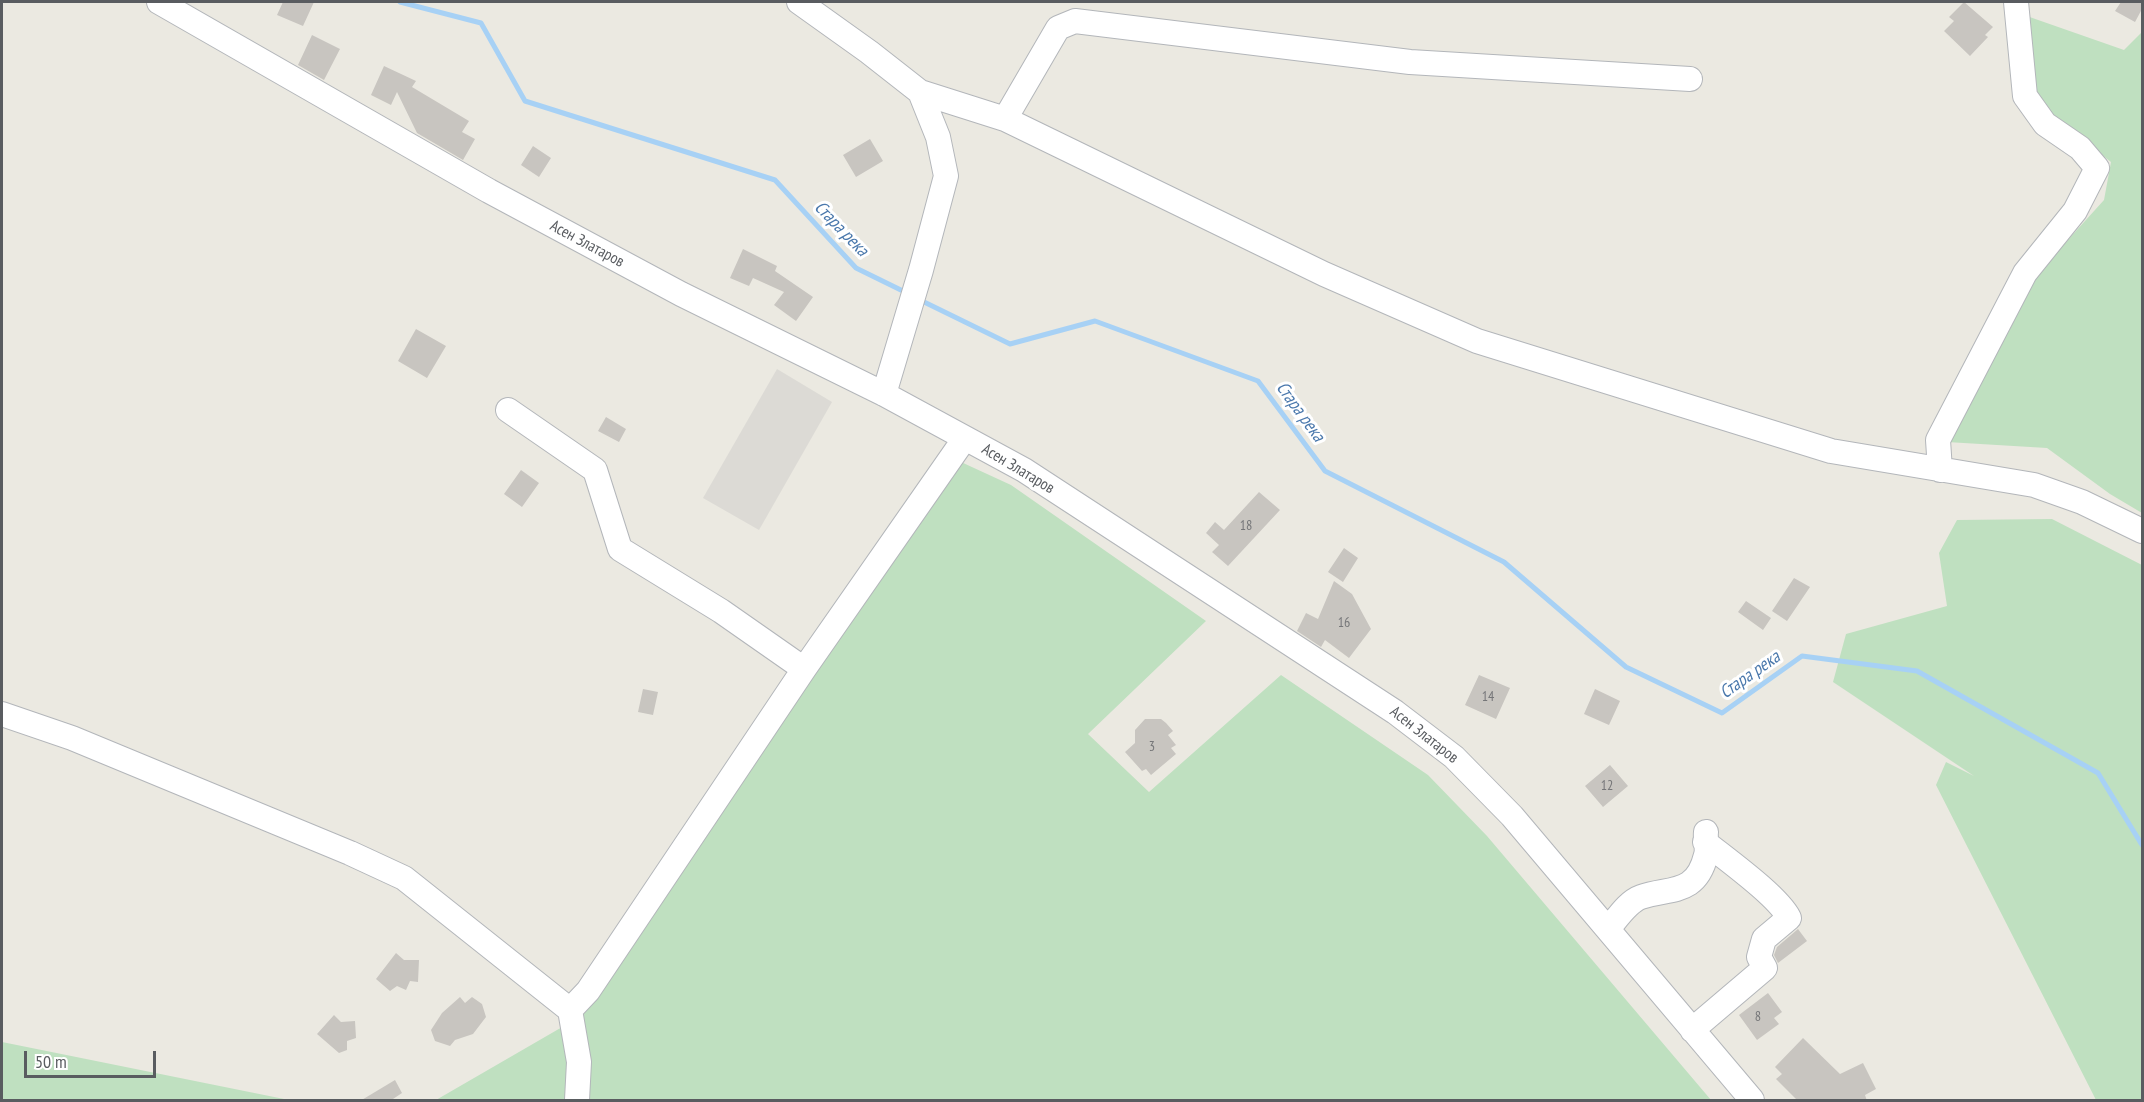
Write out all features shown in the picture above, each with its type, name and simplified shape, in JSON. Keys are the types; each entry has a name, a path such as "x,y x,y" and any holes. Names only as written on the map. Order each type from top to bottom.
{"street":[{"name":"Асен Златаров","path":"159,2 489,191 681,294 884,393 1024,470 1395,712 1454,757 1512,816 1752,1101"},
{"path":"799,2 920,92 1005,119 1324,274 1477,341 1831,452 2034,485 2082,502 2142,531"},
{"path":"1940,470 1938,440 1943,430 2025,273 2075,211 2097,168 2080,148 2045,124 2025,96 2016,2"},
{"path":"1005,119 1058,28 1075,21 1410,62 1690,79"},
{"path":"884,393 946,177 938,137 920,92"},
{"path":"508,410 595,470 620,549 721,611 804,669"},
{"path":"570,1010 588,991 804,669 965,438"},
{"path":"2,714 72,738 350,853 404,878 570,1010 579,1062 577,1101"},
{"path":"1608,929 1630,903 1640,897 1672,891 1688,885 1701,870 1707,853 1706,834 1786,911 1789,918 1764,939 1759,957 1765,968 1692,1030"}],"shaded area":[{"path":"777,369 832,402 759,530 703,498"}],"green space":[{"path":"2021,14 2124,50 2142,32 2142,513 2110,494 2047,448 1947,442 2028,284 2104,200 2111,162 2027,96"},
{"path":"961,462 1011,485 1206,621 1088,734 1149,792 1281,675 1428,775 1487,836 1711,1100 436,1100 576,1019"},
{"path":"2052,519 2142,565 2142,1100 2096,1100 1936,785 1946,762 1974,776 1833,682 1846,634 1947,606 1939,553 1957,520"},
{"path":"2,1042 289,1100 2,1100"}],"building":[{"path":"283,2 314,2 303,26 277,15"},
{"path":"1964,2 1993,27 1985,35 1988,37 1970,56 1944,31 1954,21 1949,17"},
{"path":"2121,2 2142,2 2142,9 2135,22 2115,11"},
{"path":"312,35 340,49 324,80 298,65"},
{"path":"384,66 416,81 412,87 469,121 462,132 475,139 463,160 417,133 397,92 391,105 371,95"},
{"path":"870,139 883,161 856,177 843,155"},
{"path":"533,146 551,158 539,177 521,165"},
{"path":"743,249 777,266 775,271 813,297 796,321 774,305 784,292 753,278 749,286 730,278"},
{"path":"416,329 446,346 427,378 398,361"},
{"path":"606,417 626,429 619,442 598,431"},
{"path":"521,470 539,483 522,507 504,494"},
{"path":"1259,492 1280,510 1228,566 1212,552 1219,545 1206,533 1215,522 1224,530"},
{"path":"1344,548 1358,558 1343,582 1328,572"},
{"path":"1794,578 1810,587 1787,621 1772,611"},
{"path":"1334,581 1352,594 1371,629 1349,658 1325,640 1321,647 1297,631 1306,613 1318,619"},
{"path":"1746,601 1771,618 1763,630 1738,612"},
{"path":"1479,675 1510,688 1496,719 1465,705"},
{"path":"643,689 658,692 653,715 638,712"},
{"path":"1595,689 1620,701 1609,725 1584,714"},
{"path":"1145,719 1161,719 1166,723 1173,731 1168,735 1176,745 1171,748 1176,754 1151,775 1146,769 1142,771 1125,752 1135,743 1135,730"},
{"path":"1610,765 1628,786 1603,807 1585,786"},
{"path":"1798,929 1807,941 1778,963 1774,955 1777,947"},
{"path":"396,953 404,960 419,960 418,982 410,981 406,990 397,986 390,991 376,979"},
{"path":"1768,993 1782,1012 1774,1018 1779,1024 1757,1040 1739,1015"},
{"path":"460,997 465,1003 472,997 482,1004 486,1017 473,1034 455,1040 450,1046 435,1041 431,1030 442,1013"},
{"path":"334,1015 341,1022 355,1021 356,1038 347,1041 347,1050 339,1053 317,1034"},
{"path":"1803,1038 1840,1074 1863,1063 1876,1089 1865,1095 1867,1101 1798,1101 1776,1079 1782,1074 1775,1067"},
{"path":"395,1080 402,1093 390,1101 360,1101"}],"waterway":[{"name":"Стара река","path":"400,2 481,23 525,101 775,180 856,268 909,294"},
{"name":"Стара река","path":"920,300 1010,344 1095,321 1258,381 1325,471 1504,562 1626,667 1722,713 1802,656 1917,671 2098,773 2142,845"}]}
